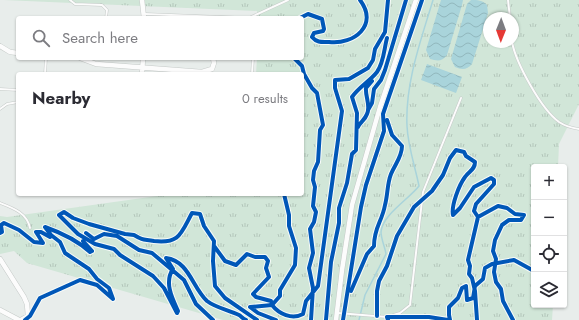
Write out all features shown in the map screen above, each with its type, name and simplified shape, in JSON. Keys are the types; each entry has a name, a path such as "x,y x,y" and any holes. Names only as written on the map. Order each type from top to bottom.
{"street":[{"path":"142,0 144,16"},
{"path":"336,320 352,205 380,107 416,0"},
{"path":"0,46 10,52 16,53"},
{"path":"85,60 96,64 207,71 213,66 213,60"},
{"path":"142,72 143,60"},
{"path":"0,258 27,304 28,316 20,320 0,310"}],"lane":[{"path":"70,0 75,4 102,6 107,10 106,16"},
{"path":"252,16 288,0"},
{"path":"508,0 509,12"},
{"path":"514,48 522,70 551,115 565,126 579,129"},
{"path":"45,72 46,60"},
{"path":"252,72 253,60"},
{"path":"0,89 16,90"},
{"path":"337,313 387,317 400,313 410,305 423,192 461,98"},
{"path":"0,109 7,104 16,102"},
{"path":"0,203 21,213 29,221 30,228"}],"green space":[{"path":"3,0 579,0 579,104 559,144 558,164 531,164 531,308 553,308 552,320 223,320 27,263 14,251 0,254 0,216 7,217 157,196 304,196 304,72 256,72 257,60 304,60 304,16 258,16 257,11"}],"water":[{"path":"441,0 463,0 447,55 441,60 437,60 430,59 426,50"},
{"path":"471,0 483,2 487,5 488,12 483,12 483,29 472,64 464,69 460,69 455,67 451,59 467,4"},
{"path":"427,64 462,77 456,93 421,80"}],"waterway":[{"path":"359,320 365,295 386,254 381,235 386,219 419,186 409,141 407,110 411,78 433,0"}],"cycle path":[{"path":"304,16 308,14 322,19 324,29 323,31 314,33 312,37 316,40 322,42 338,42 347,40 355,37 361,32 365,25 367,18 365,9 360,0"},
{"path":"276,320 258,313 250,307 272,305 278,311 286,315 299,316 303,314 306,301 318,286 342,111 335,88 335,80 349,79 368,68 373,60 375,49 385,32 388,0"},
{"path":"368,110 372,103 374,89 381,80 385,70 406,0"},
{"path":"343,320 361,207 366,185 384,131 383,114 422,0"},
{"path":"326,320 331,262 339,223 339,208 347,183 352,154 356,150 357,113 352,97 377,72 382,60 387,38"},
{"path":"296,60 302,66 304,72"},
{"path":"304,74 312,88 317,93 323,125 320,130 318,162 314,171 313,180 315,187 313,206 316,212 314,222 310,229 313,253 309,268 313,288 311,320"},
{"path":"358,127 368,111 366,88 372,81"},
{"path":"351,291 367,254 374,246 375,234 384,211 390,178 402,150 402,146 392,135 387,120"},
{"path":"377,316 377,291 379,281 387,266 397,236 414,207 432,191 443,175 450,158 456,150 464,152 466,156 475,162 474,167 465,177 458,190 454,201 453,215 460,208 474,187 491,178 494,180 494,184 476,204 474,211 478,217"},
{"path":"272,305 280,296 280,290 295,265 296,248 289,226 289,215 284,196"},
{"path":"478,217 498,206 507,208 515,214 524,215 521,220 509,220 502,225 495,240 493,251 496,259 494,272 496,282 501,289 503,301 513,320"},
{"path":"246,320 239,315 207,301 185,269 174,260 166,258 173,269 170,274 169,285 171,295 178,311 177,313 164,288 153,276 120,255 114,249 95,244 78,234 59,215 64,212 73,218 89,224 134,235 144,240 169,241 179,236 192,213 200,214 204,226 214,241 213,261 215,286 225,298 257,320"},
{"path":"477,320 475,291 472,278 469,274 470,266 468,260 478,217"},
{"path":"0,233 2,232 1,225 4,223 19,230 34,242 43,243 36,232 41,232 50,237"},
{"path":"25,320 30,316 40,298 80,280 97,285 113,299 109,288 97,279 89,269 65,253 60,242 51,235 45,227 69,237 90,252 92,251 83,241"},
{"path":"86,233 94,239 104,234 117,236 139,250 152,253 184,280 196,304 213,320"},
{"path":"214,246 225,261 236,265 247,254 255,257 265,257 268,261 266,268 269,277 253,294 256,297 271,301 272,305"},
{"path":"450,320 449,307 458,298 462,288 466,286 467,300 473,298 475,286 483,279 485,268 492,264 514,260 531,269"},
{"path":"388,320 387,317 429,317 448,320"}]}
